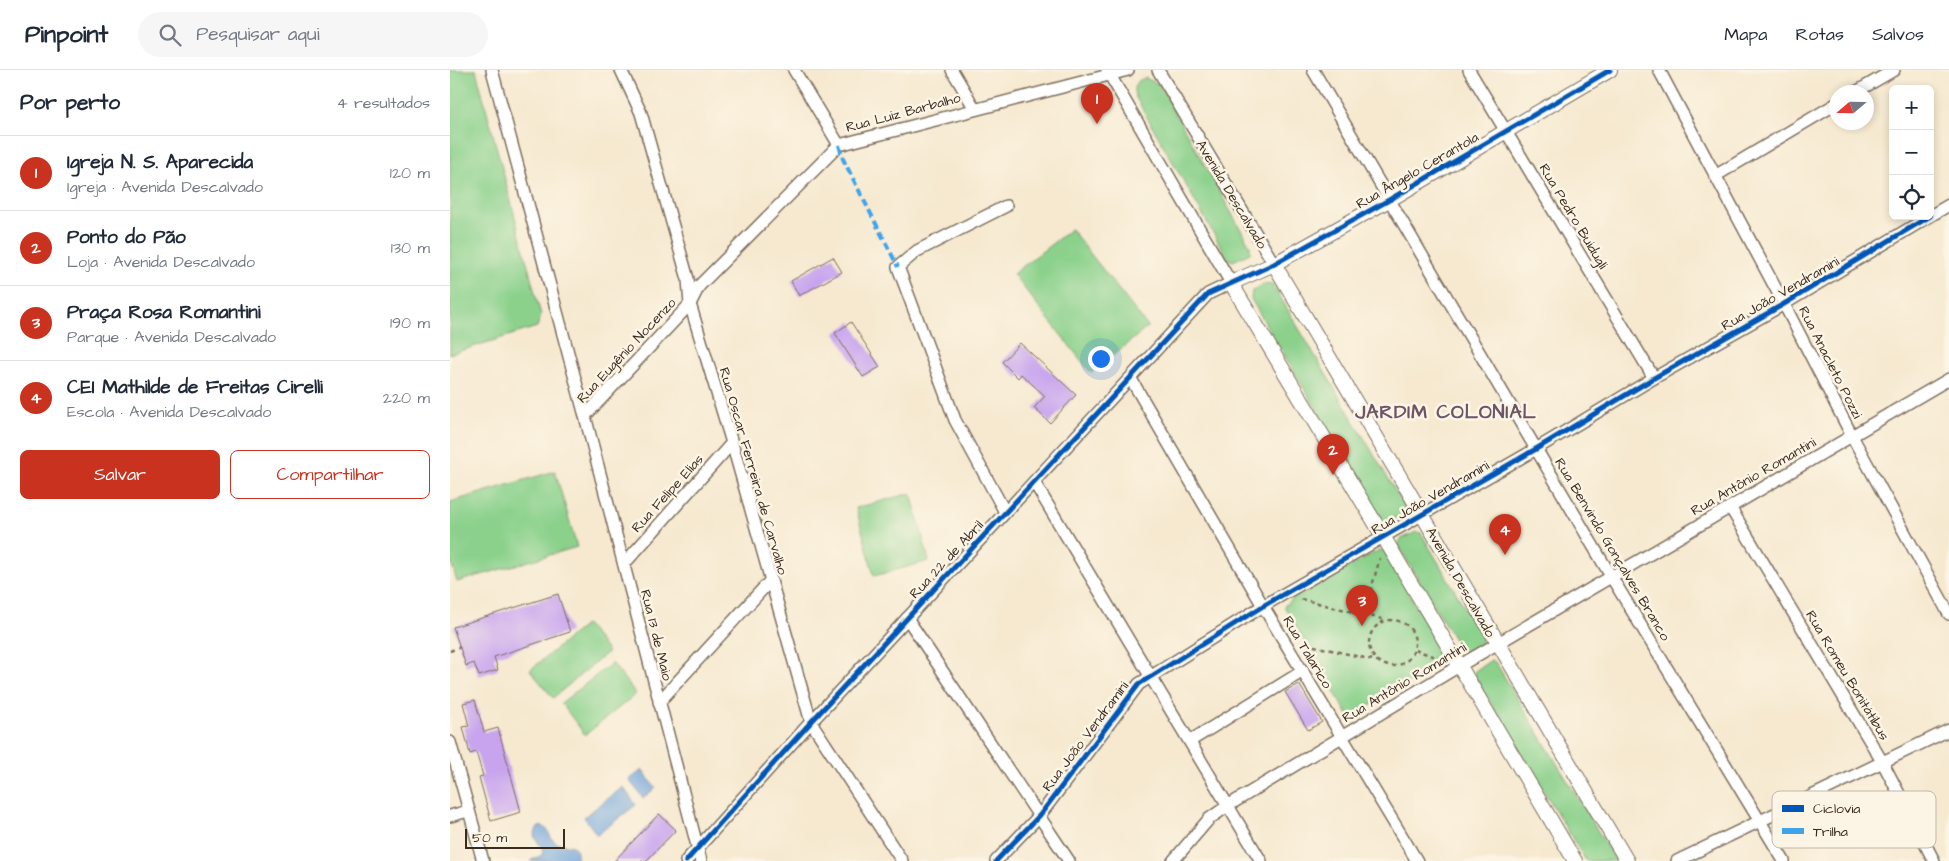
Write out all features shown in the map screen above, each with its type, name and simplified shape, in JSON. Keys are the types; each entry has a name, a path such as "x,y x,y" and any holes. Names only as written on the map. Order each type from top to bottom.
{"street":[{"name":"Rua 13 de Maio","path":"492,70 585,416 658,702 701,861"},
{"name":"Rua Oscar Ferreira de Carvalho","path":"621,70 641,113 688,279 690,304 812,722 902,861"},
{"path":"794,70 838,145"},
{"path":"952,70 975,109"},
{"name":"Rua Luiz Barbalho","path":"690,304 699,286 838,145 1108,72 1128,70"},
{"name":"Avenida Descalvado","path":"1158,70 1627,861"},
{"name":"Rua Benvindo Gonçalves Branco","path":"1313,70 1612,578 1772,840"},
{"name":"Rua Pedro Buidugli","path":"1469,70 1654,378"},
{"name":"Rua Ângelo Cerantola","path":"1231,283 1274,264 1389,200 1610,70"},
{"name":"Rua Anacleto Pozzi","path":"1659,70 1852,436 1949,614"},
{"path":"1868,85 1894,70"},
{"path":"1108,72 1453,663 1575,861"},
{"path":"1715,176 1829,108"},
{"name":"Rua João Vendramini","path":"1934,214 1949,205"},
{"path":"1005,512 955,420 898,266 917,251 1006,206"},
{"name":"Rua João Vendramini","path":"996,861 1040,815 1139,684 1263,606 1383,543 1422,514 1784,304 1923,220"},
{"name":"Rua 22 de Abril","path":"686,861 907,618 1208,294 1231,283"},
{"name":"Rua Eugênio Nocenzo","path":"585,416 690,304"},
{"name":"Rua Talarico","path":"1131,379 1263,606 1417,861"},
{"name":"Rua Antônio Romantini","path":"1173,861 1210,819 1228,805 1342,737 1453,663 1497,644 1949,379"},
{"name":"Rua Felipe Elias","path":"624,564 732,443"},
{"path":"1034,482 1261,861"},
{"name":"Rua Romeu Bonitátibus","path":"1730,507 1883,763 1898,791"},
{"path":"658,702 770,581"},
{"path":"907,618 1069,861"},
{"path":"1190,741 1303,671"},
{"path":"1823,791 1949,730"},
{"path":"450,744 483,861"},
{"path":"450,816 468,811"},
{"path":"1677,861 1772,815"},
{"name":"Rua Benvindo Gonçalves Branco","path":"1777,848 1784,861"},
{"name":"Rua Romeu Bonitátibus","path":"1927,848 1934,861"}],"path":[{"path":"1364,614 1383,543"},
{"path":"1296,597 1387,620 1403,622 1414,634 1415,650 1411,657 1400,666 1385,665 1306,644"},
{"path":"1378,662 1370,649 1369,642 1374,628 1387,620"},
{"path":"450,651 460,648"},
{"path":"1415,650 1453,663"}],"green space":[{"path":"450,70 476,70 541,315 537,327 450,354"},
{"path":"1145,78 1159,84 1250,246 1250,253 1233,261 1228,259 1135,96 1134,89 1136,84"},
{"path":"1071,229 1148,327 1091,373 1013,274"},
{"path":"1263,284 1273,285 1405,507 1405,513 1387,522 1382,520 1251,299 1252,291"},
{"path":"555,471 577,547 457,582 450,558 450,502"},
{"path":"911,493 929,561 874,576 856,508"},
{"path":"1416,532 1421,533 1482,637 1481,643 1466,652 1461,651 1398,545 1401,539"},
{"path":"1379,550 1383,550 1386,553 1447,660 1351,717 1348,715 1284,606 1296,597"},
{"path":"586,624 608,652 553,698 530,670"},
{"path":"1491,660 1496,663 1616,861 1586,861 1474,675 1475,671"},
{"path":"612,663 636,694 585,735 561,703"}],"water":[{"path":"642,770 656,788 643,798 629,780"},
{"path":"623,787 636,805 597,835 584,817"},
{"path":"542,826 554,841 574,847 577,854 576,861 530,861 542,855 543,850 534,836 537,828"}],"building":[{"path":"833,257 842,272 799,296 791,281"},
{"path":"851,322 880,367 863,377 835,333"},
{"path":"1020,343 1076,395 1050,423 1034,408 1045,396 1021,374 1018,378 1002,362"},
{"path":"558,594 570,632 494,657 498,670 479,676 474,663 466,666 453,627"},
{"path":"1299,684 1322,722 1308,730 1285,692"},
{"path":"475,700 484,732 498,728 521,812 491,821 479,777 483,776 476,752 470,754 463,727 469,726 463,703"},
{"path":"659,814 676,830 646,861 614,861"}],"marked path":[{"path":"839,145 843,159 898,267"}],"cycle path":[{"path":"686,861 811,722 1208,294 1274,264 1389,200 1610,70"},
{"path":"996,861 1040,815 1139,684 1263,606 1536,449 1923,220"}],"place":[{"name":"Igreja N. S. Aparecida","path":"1097,124"},
{"name":"Ponto do Pão","path":"1333,475"},
{"name":"CEI Mathilde de Freitas Cirelli","path":"1505,555"},
{"name":"Praça Rosa Romantini","path":"1362,626"}],"district":[{"name":"JARDIM COLONIAL","path":"1446,411"}]}
